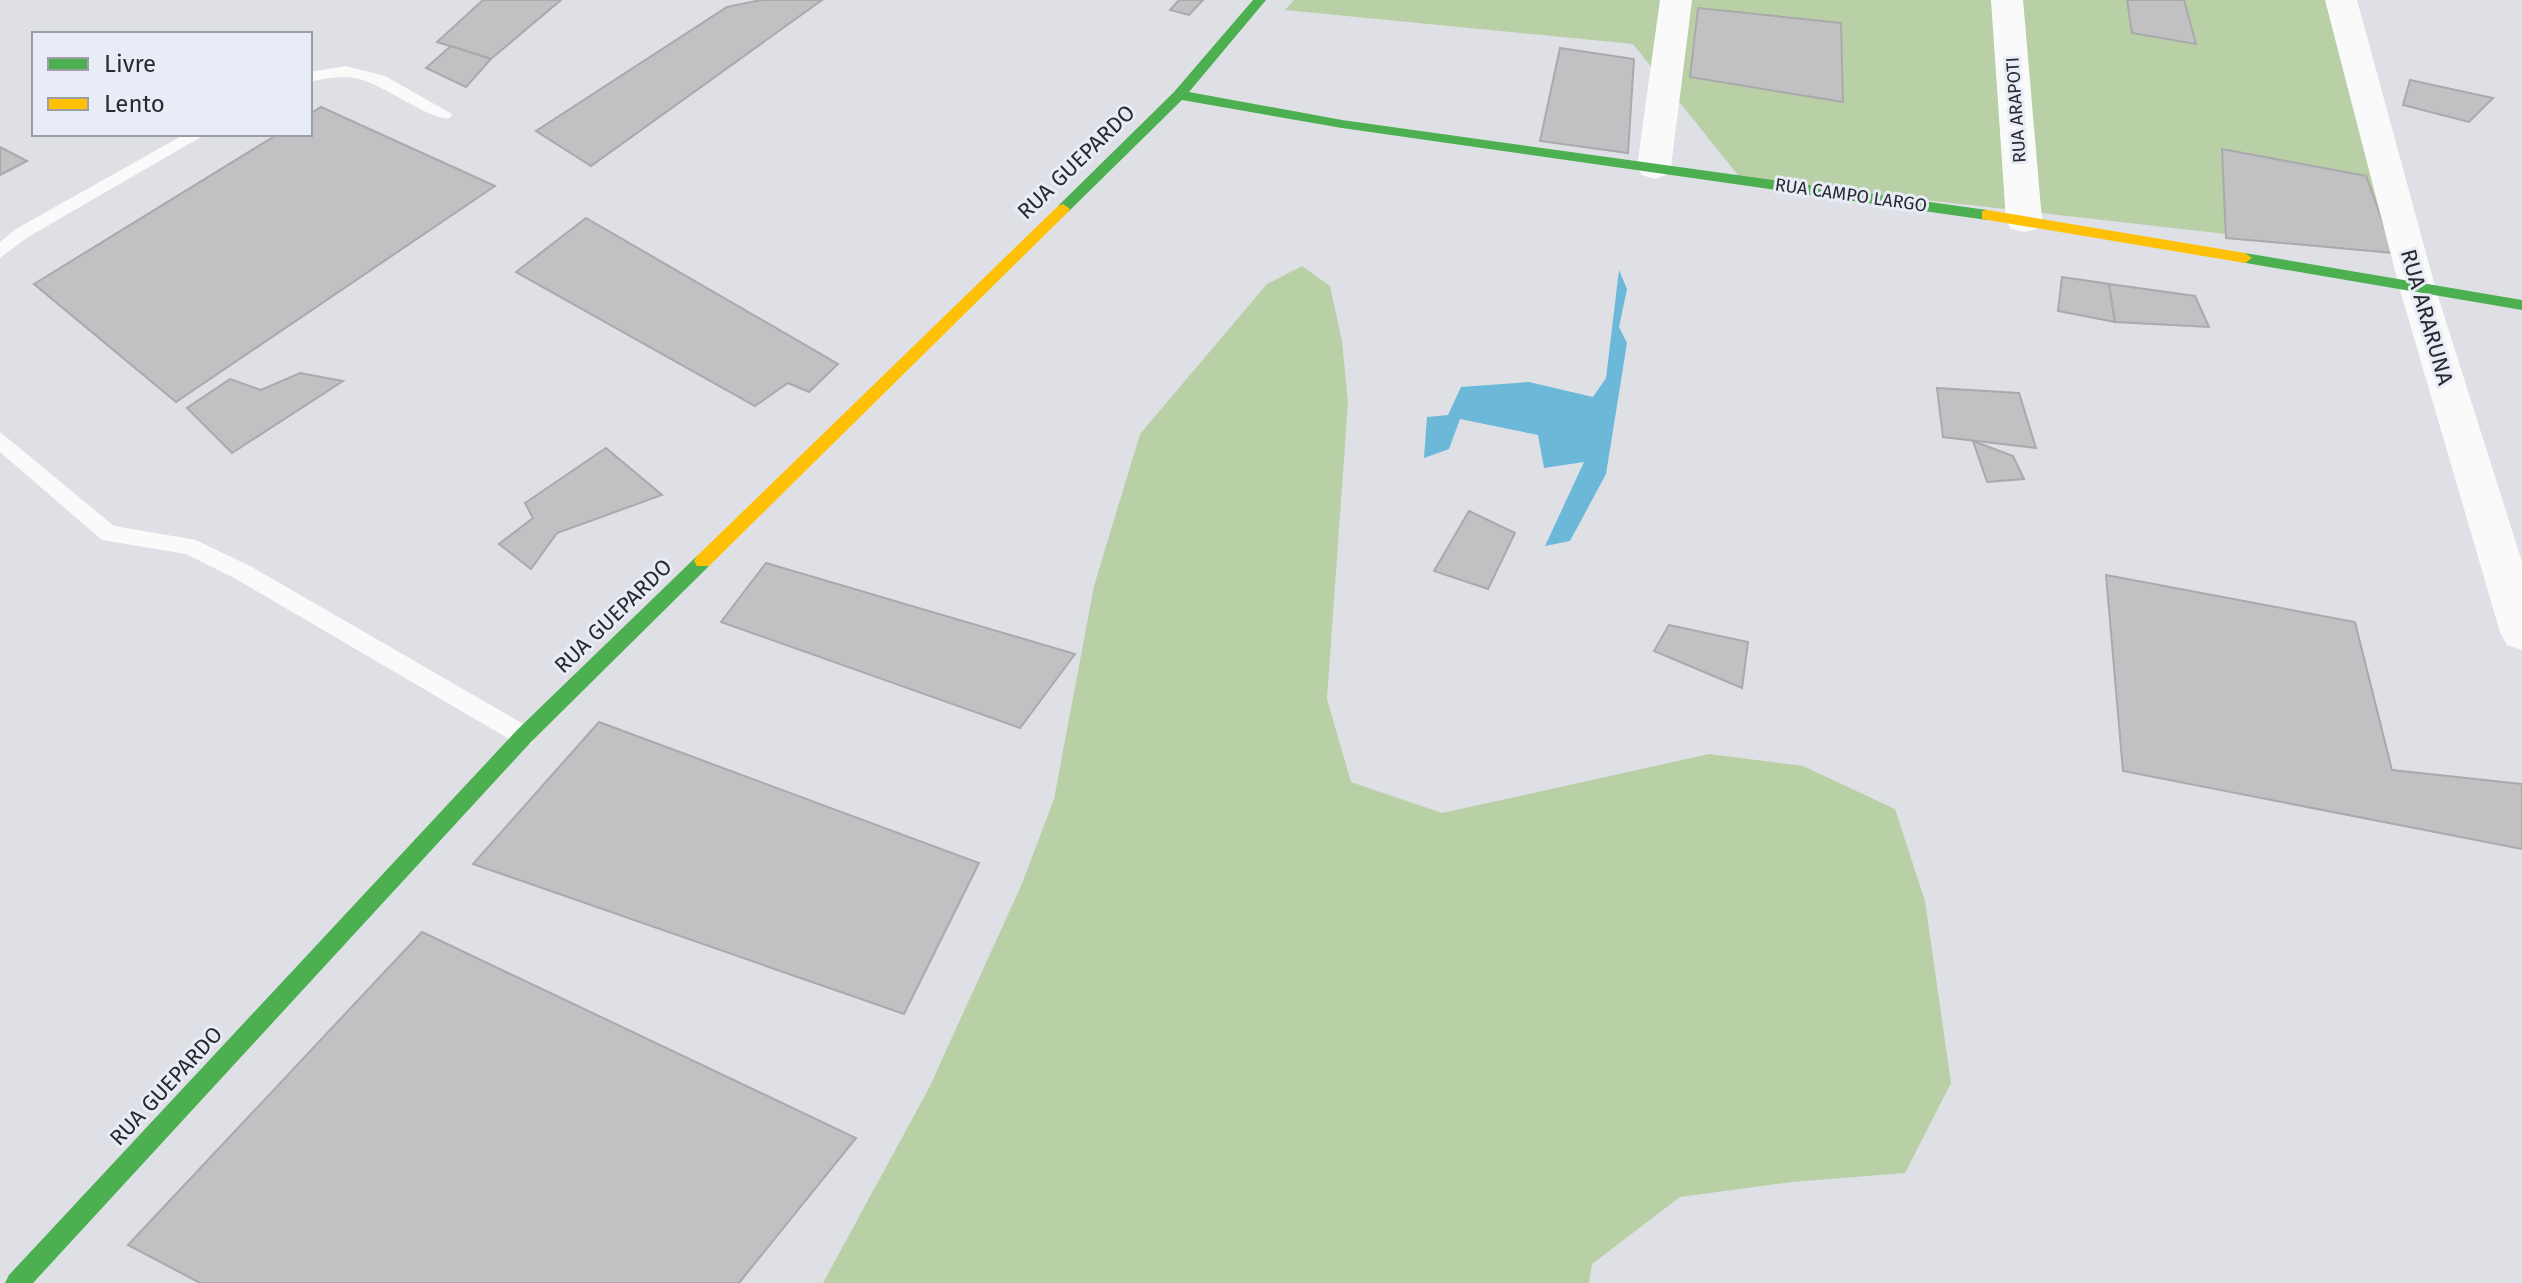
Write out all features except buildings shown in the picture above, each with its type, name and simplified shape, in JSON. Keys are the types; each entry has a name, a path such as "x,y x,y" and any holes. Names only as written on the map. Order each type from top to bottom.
{"street":[{"name":"RUA GUEPARDO","path":"17,1283 524,736 1179,95 1260,0"},
{"path":"1654,167 1676,0"},
{"name":"RUA ARAPOTI","path":"2007,0 2024,220"},
{"name":"RUA ARARUNA","path":"2341,0 2418,290 2522,632"},
{"name":"RUA CAMPO LARGO","path":"1179,95 1342,124 2024,220 2418,290 2522,305"}],"lane":[{"path":"312,76 326,71 369,73 444,114"},
{"path":"0,252 22,233 194,136"},
{"path":"0,440 109,534 189,546 230,566 524,736"}],"green space":[{"path":"1294,0 2326,0 2394,253 1741,179 1633,44 1285,10"},
{"path":"1302,266 1330,286 1342,341 1348,402 1327,699 1351,782 1442,813 1709,754 1803,766 1895,809 1925,901 1951,1083 1905,1173 1792,1182 1680,1197 1592,1264 1589,1283 823,1283 929,1088 1021,886 1054,799 1094,586 1140,434 1267,284"}],"water":[{"path":"1619,270 1627,289 1619,327 1627,343 1606,474 1570,541 1545,546 1584,462 1544,468 1538,435 1460,419 1449,449 1424,458 1427,417 1448,415 1461,387 1529,382 1593,397 1606,378"}],"traffic: fast":[{"path":"1063,209 1179,95 1260,0"},
{"path":"1179,95 1342,124 1987,215"},
{"path":"2245,258 2522,305"},
{"path":"17,1283 524,736 703,561"}],"traffic: slow":[{"path":"703,561 1063,209"},
{"path":"1987,215 2245,258"}]}
